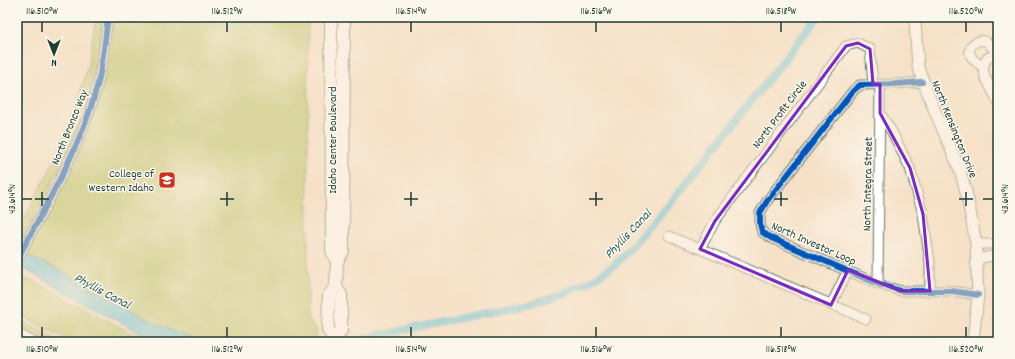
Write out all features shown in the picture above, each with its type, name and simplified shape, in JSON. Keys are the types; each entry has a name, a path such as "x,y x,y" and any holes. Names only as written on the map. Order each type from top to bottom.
{"main road":[{"name":"Idaho Center Boulevard","path":"331,17 332,251 338,262"},
{"name":"Idaho Center Boulevard","path":"335,341 341,331 341,295 336,287 338,262 343,251 344,17"}],"street":[{"name":"North Bronco Way","path":"17,260 74,150 85,121 98,83 108,17"},
{"name":"North Kensington Drive","path":"915,19 918,67 922,82 960,170 967,195 976,244 978,295 973,342"},
{"path":"983,67 972,58 969,50 973,44 981,41 988,43 997,53 987,58 983,67 985,77 998,102"},
{"name":"North Profit Circle","path":"700,249 715,221 846,46 858,43 870,49 876,84"},
{"name":"North Investor Loop","path":"922,82 860,85 853,91 767,201 760,213 762,232 771,238 878,284 900,291 952,291 978,295"},
{"name":"North Integra Street","path":"876,84 880,113 878,284"},
{"path":"880,113 892,132 910,168 923,214 930,262 930,291"},
{"path":"669,236 866,319"},
{"path":"976,244 998,244"},
{"path":"977,259 998,255"},
{"path":"831,305 848,270"},
{"path":"17,333 33,342"}],"highlighted area":[{"path":"858,43 870,49 873,84 880,84 880,113 910,168 923,214 930,291 901,291 848,270 831,305 700,249 715,221 846,46"}],"green space":[{"path":"96,17 104,17 99,47 84,107 74,136 62,163 22,240 22,223 54,161 76,107 88,64"},
{"name":"College of Western Idaho","path":"114,17 312,17 308,25 308,320 316,328 316,342 203,342 179,334 151,321 57,269 27,255 29,251 27,250 64,185 89,129 103,82"},
{"path":"17,277 30,280 48,288 148,342 72,342 17,314"},
{"path":"17,319 62,342 45,342 41,340 17,327"}],"water":[{"path":"27,255 56,269 151,321 179,334 203,342 158,342 153,340 20,267"}],"waterway":[{"name":"Phyllis Canal","path":"347,342 533,303 562,294 589,282 615,265 669,205 818,17"}],"cycle path":[{"path":"17,260 63,173 83,129 98,83 103,59 108,17"},
{"path":"922,82 860,85 853,91 767,201 760,213 762,232 771,238 878,284 901,291 952,291 978,295"}],"place":[{"name":"College of Western Idaho","path":"167,180"}]}
